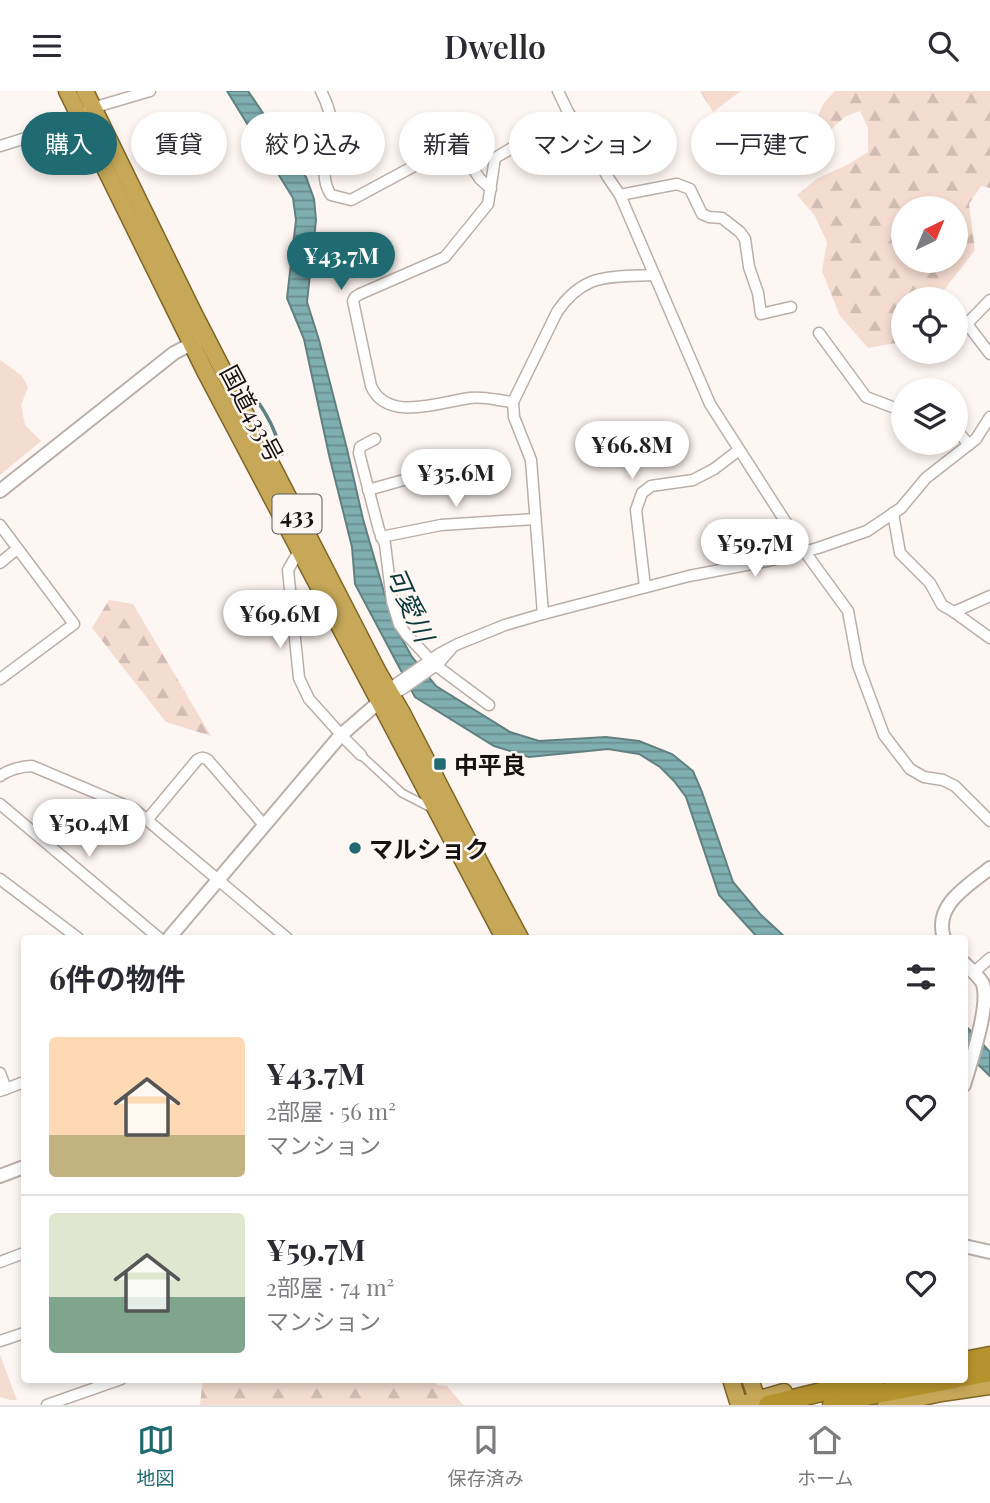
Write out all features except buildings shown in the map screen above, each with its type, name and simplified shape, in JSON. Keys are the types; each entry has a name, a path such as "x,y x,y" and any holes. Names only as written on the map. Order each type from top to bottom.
{"highway":[{"name":"国道433号","path":"67,91 86,112"},
{"name":"国道433号","path":"85,91 86,112"},
{"name":"国道433号","path":"117,175 299,551 393,691 436,811 502,935"},
{"name":"国道433号","path":"198,340 393,691 518,935"},
{"path":"968,1357 990,1354"},
{"path":"968,1376 990,1373"},
{"path":"732,1383 739,1405 856,1383"},
{"path":"752,1383 761,1403"},
{"path":"761,1403 828,1383"},
{"path":"832,1405 935,1383"},
{"path":"886,1405 990,1386"}],"street":[{"path":"86,112 150,91"},
{"path":"321,91 331,118 324,174 331,195 351,200 444,150 474,170 491,189"},
{"path":"558,91 568,112 620,195 710,404 805,552 848,611 858,665 884,735 910,769 923,777 943,780 955,786 990,821"},
{"path":"0,146 21,139"},
{"path":"509,149 495,157 488,204 445,257 360,294 355,297 353,306 371,386 374,395 381,401 408,408 472,397 513,402"},
{"path":"620,195 677,184 690,189 702,214 722,218 745,239 761,314 791,307"},
{"path":"543,614 531,460 514,417 513,402 565,300 591,282 654,275"},
{"path":"968,323 990,300"},
{"path":"968,325 990,353"},
{"path":"819,333 866,397 891,406"},
{"path":"0,491 174,353 198,340"},
{"path":"172,935 341,735 393,691 458,644 505,625 543,614 703,573 770,561 867,531 901,507 926,478 976,439 990,417"},
{"path":"375,439 359,450 385,544 394,613 430,665 489,705"},
{"path":"645,587 636,510 642,493 651,486 693,480 740,450"},
{"path":"368,490 436,471"},
{"path":"893,513 900,553 930,583 942,605 990,638"},
{"path":"381,537 441,525 535,519"},
{"path":"0,525 74,624 0,679"},
{"path":"0,563 17,549"},
{"path":"299,551 288,570 299,678 309,699 341,735 402,793 436,811"},
{"path":"954,612 990,596"},
{"path":"147,820 197,760 205,758 264,825"},
{"path":"1,774 35,767 132,807 283,935"},
{"path":"0,804 155,935"},
{"path":"943,935 943,913 954,898 990,867"},
{"path":"0,879 74,935"},
{"path":"968,1071 986,1014 987,999 982,982 969,968 990,958"},
{"path":"0,1073 3,1090 21,1084"},
{"path":"0,1176 21,1168"},
{"path":"968,1247 990,1252"},
{"path":"0,1262 21,1254"},
{"path":"0,1341 21,1334"},
{"path":"54,1404 110,1383"}],"green space":[{"path":"700,91 741,91 713,112"},
{"path":"835,91 990,91 990,188 981,186 969,204 975,250 968,259 968,196 891,196 891,273 957,273 946,287 891,287 891,344 868,348 840,316 822,271 827,242 815,216 797,195 818,178 835,175 835,170 868,152 868,128 860,111 846,116 835,126 835,112 820,112"},
{"path":"0,360 22,376 28,387 21,405 25,425 41,441 0,475"},
{"path":"109,600 133,604 211,736 166,722 92,628"},
{"path":"0,1355 17,1400 0,1397"},
{"path":"203,1383 435,1383 447,1386 463,1405 200,1405"}],"water":[{"path":"227,91 248,91 262,112 241,114"},
{"path":"279,175 305,175 314,199 316,220 307,302 393,623 412,657 436,686 510,732 539,741 606,737 639,741 672,754 693,771 733,882 760,914 783,935 755,935 719,895 686,797 660,767 639,754 608,749 529,757 494,746 415,697 355,584 352,547 304,339 287,298 296,220 293,198"},
{"path":"968,1028 990,1052 990,1076 968,1055"}],"waterway":[{"path":"251,393 270,422 282,454"}],"place":[{"name":"中平良","path":"440,764"},
{"name":"マルショク","path":"355,848"}],"water label":[{"name":"可愛川","path":"411,604"}]}
